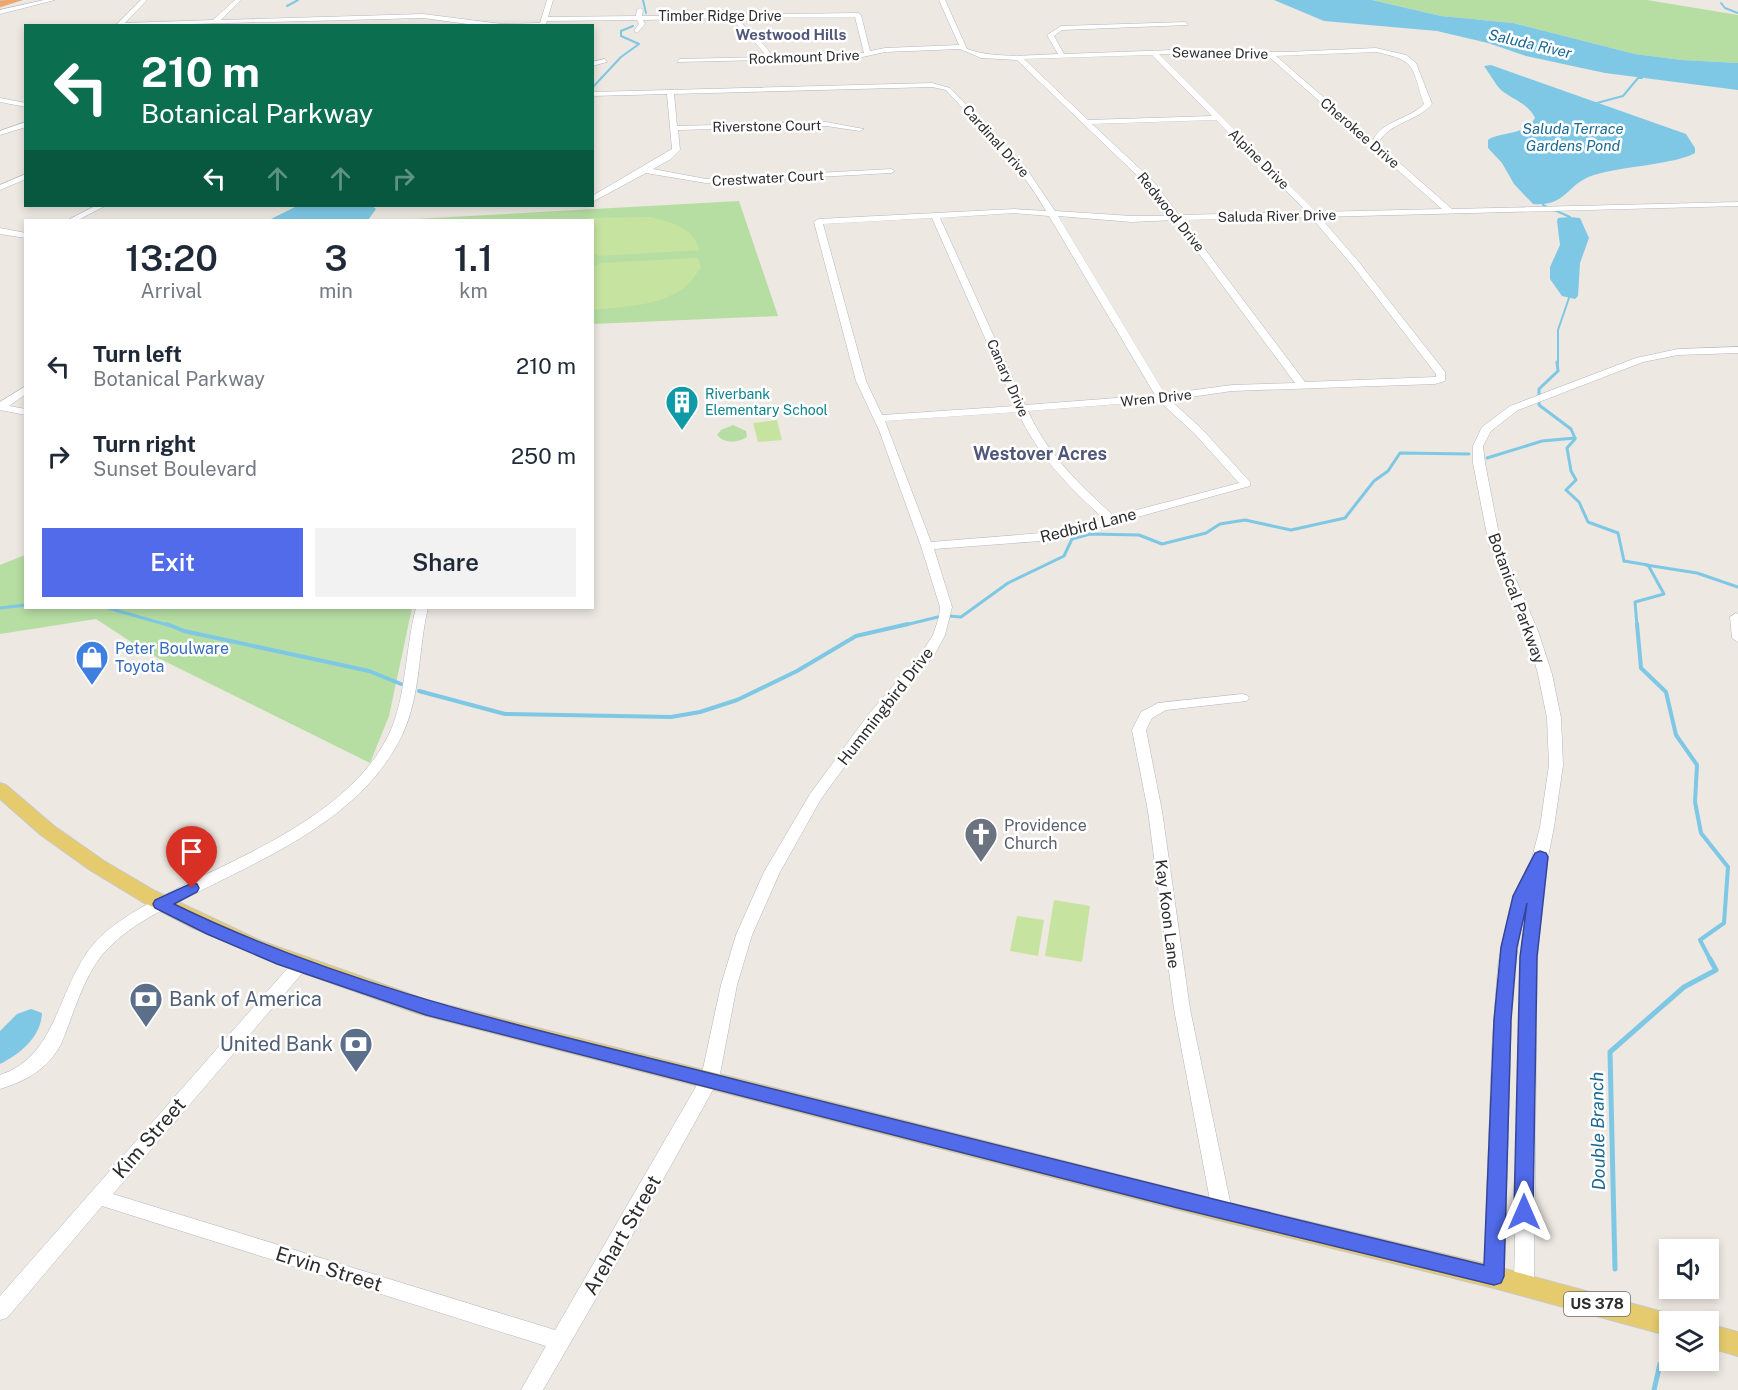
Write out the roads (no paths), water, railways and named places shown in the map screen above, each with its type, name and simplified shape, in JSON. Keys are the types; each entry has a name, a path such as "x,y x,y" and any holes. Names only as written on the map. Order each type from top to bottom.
{"highway":[{"path":"0,1 18,0"}],"main road":[{"name":"US 378","path":"0,789 68,848 161,904 212,930 299,966 426,1008 1222,1211 1494,1276 1659,1321"},
{"path":"1719,1338 1738,1344"}],"street":[{"path":"0,12 52,0"},
{"path":"119,24 144,0"},
{"path":"216,21 238,0"},
{"path":"542,23 550,0"},
{"path":"942,0 963,47"},
{"path":"637,31 642,24 639,17 641,8"},
{"name":"Timber Ridge Drive","path":"542,23 639,17 858,15 867,52"},
{"name":"Timber Ridge Drive","path":"142,24 423,16 486,24"},
{"path":"735,17 740,28 761,44 770,59"},
{"path":"1062,56 1050,34 1061,28 1186,24"},
{"name":"Rockmount Drive","path":"679,61 858,56 867,54 867,52 963,47"},
{"name":"Sewanee Drive","path":"963,47 968,52 981,56 1019,58 1154,52 1270,54 1376,50 1395,53 1410,60 1421,82 1428,104 1416,115 1382,130 1376,137 1374,145"},
{"name":"Alpine Drive","path":"1154,52 1315,216 1355,263 1441,374 1441,379 1435,381"},
{"name":"Cherokee Drive","path":"1270,54 1451,212"},
{"name":"Redwood Drive","path":"1019,58 1151,184 1302,385"},
{"path":"594,64 605,61"},
{"name":"Cardinal Drive","path":"594,94 932,85 945,87 1021,167 1052,212 1162,398 1198,431 1246,484"},
{"path":"594,200 676,150 670,92"},
{"path":"0,100 24,105"},
{"path":"1087,122 1218,118"},
{"name":"Riverstone Court","path":"674,128 826,124 860,129"},
{"path":"0,133 24,125"},
{"name":"Crestwater Court","path":"645,170 706,181 891,171"},
{"path":"0,188 24,177"},
{"name":"Saluda River Drive","path":"818,222 1014,211 1052,212 1112,219 1315,216 1738,204"},
{"path":"74,219 99,207"},
{"name":"Canary Drive","path":"935,215 1022,409 1050,458 1081,492 1112,519"},
{"name":"Hummingbird Drive","path":"710,1079 729,985 744,935 772,872 815,797 873,718 929,653 939,635 945,617 946,607 927,546 884,430 861,381 818,222"},
{"path":"0,231 24,236"},
{"name":"Botanical Parkway","path":"1524,1284 1528,957 1540,857 1556,765 1554,718 1545,674 1532,632 1496,545 1478,454 1479,441 1486,429 1508,411 1650,357 1689,351 1738,350"},
{"name":"Wren Drive","path":"877,418 1162,398 1232,388 1435,381"},
{"path":"0,407 24,389"},
{"path":"0,407 24,412"},
{"name":"Redbird Lane","path":"927,546 1054,536 1246,484"},
{"path":"0,1082 15,1078 44,1055 52,1044 90,961 120,930 161,904 302,832 350,795 387,750 402,722 409,693 422,609"},
{"path":"1736,617 1738,638"},
{"name":"Kay Koon Lane","path":"1222,1211 1182,1010 1155,811 1139,730 1146,716 1163,706 1242,698"},
{"name":"Botanical Parkway","path":"1494,1276 1503,1020 1509,947 1521,896 1540,857"},
{"name":"Kim Street","path":"0,1311 299,966"},
{"name":"Arehart Street","path":"531,1390 710,1079"},
{"name":"Ervin Street","path":"98,1197 560,1341"}],"water":[{"name":"Saluda River","path":"1274,0 1372,0 1441,16 1513,23 1635,54 1682,60 1738,63 1738,90 1605,73 1526,56 1488,43 1437,31 1324,21"},
{"name":"Saluda Terrace Gardens Pond","path":"1491,65 1686,134 1695,148 1695,153 1674,160 1594,175 1578,183 1553,202 1533,204 1514,184 1502,163 1488,148 1488,140 1491,138 1521,130 1535,118 1525,105 1499,88 1484,66"},
{"path":"295,207 373,207 376,209 369,219 271,219"},
{"path":"1558,218 1580,218 1589,238 1580,263 1578,296 1575,299 1562,296 1550,279 1550,267 1560,245 1557,221"},
{"path":"31,1009 42,1013 38,1030 22,1050 0,1064 0,1031 17,1014"}],"waterway":[{"path":"287,6 298,0"},
{"path":"643,0 646,13"},
{"path":"1721,3 1725,8 1738,13"},
{"path":"594,86 621,57 639,44 621,36 621,31 633,26"},
{"name":"Double Branch","path":"1593,104 1623,96 1638,78 1642,78"},
{"name":"Double Branch","path":"1543,201 1543,205 1570,217 1570,221"},
{"name":"Double Branch","path":"1558,364 1558,330 1570,295"},
{"name":"Double Branch","path":"1487,458 1542,441 1575,438 1571,429 1539,405 1539,389 1558,371 1557,362"},
{"name":"Double Branch","path":"1575,439 1567,448 1571,471 1576,480 1566,490 1579,502 1588,522 1618,533 1624,561 1648,565"},
{"path":"949,616 961,617 1008,583 1064,556 1072,539 1090,534 1139,535 1162,544 1206,533 1220,524 1245,520 1291,530 1345,518 1374,481 1388,471 1400,453 1469,454"},
{"name":"Double Branch","path":"1637,626 1635,602 1664,594 1648,565"},
{"path":"1648,565 1697,573 1738,587"},
{"path":"0,608 24,605"},
{"path":"112,609 171,626"},
{"path":"901,626 938,617"},
{"path":"167,624 184,631 369,671 401,684"},
{"path":"419,691 505,714 671,717 700,712 737,700 797,671 856,636 908,624"},
{"name":"Double Branch","path":"1637,624 1641,668 1666,692 1676,735 1697,765 1695,802 1701,833 1728,867 1724,923 1700,940 1711,961"},
{"name":"Double Branch","path":"1615,1269 1610,1052 1684,987 1716,970 1710,959"},
{"name":"Double Branch","path":"1654,1390 1659,1368"}],"place":[{"name":"Riverbank Elementary School","path":"682,431"},
{"name":"Peter Boulware Toyota","path":"92,686"},
{"name":"Providence Church","path":"981,863"},
{"name":"Bank of America","path":"146,1028"},
{"name":"United Bank","path":"356,1073"}],"district":[{"name":"Westwood Hills","path":"791,35"},
{"name":"Westover Acres","path":"1040,454"}]}
